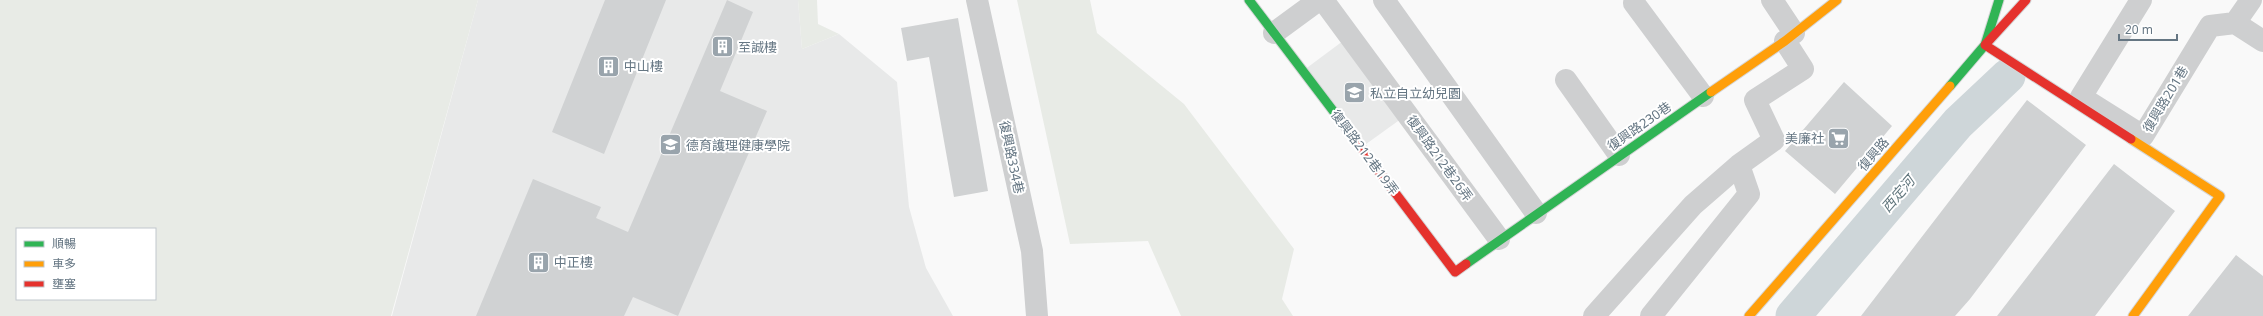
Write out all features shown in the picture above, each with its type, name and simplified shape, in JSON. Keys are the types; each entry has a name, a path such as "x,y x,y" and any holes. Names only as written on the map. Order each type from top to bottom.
{"street":[{"name":"復興路334巷","path":"977,0 1032,251 1037,316"},
{"name":"復興路212巷19弄","path":"1249,0 1455,272"},
{"path":"1274,33 1319,0"},
{"name":"復興路212巷26弄","path":"1323,0 1499,239"},
{"path":"1384,0 1536,213"},
{"path":"1594,316 1693,205 1739,165 1774,140 1755,100 1802,69 1772,0"},
{"name":"復興路230巷","path":"1455,272 1499,239 1789,37 1837,0"},
{"name":"復興路","path":"1749,316 1985,45 1999,0"},
{"path":"2026,0 1985,45 2220,196 2133,316"},
{"name":"復興路201巷","path":"2141,0 2081,97 2143,136 2210,26 2235,23"},
{"path":"2252,0 2235,23 2263,42"},
{"path":"1634,3 1703,96"},
{"path":"1566,80 1619,155"},
{"path":"1651,316 1749,194 1739,165"}],"shaded area":[{"path":"0,0 478,0 391,316 0,316"},
{"name":"德育護理健康學院","path":"478,0 798,0 802,49 839,34 897,82 909,207 926,268 953,316 392,316"},
{"path":"798,0 817,0 818,24 839,34 802,49"},
{"path":"1017,0 1090,0 1097,33 1184,104 1294,249 1282,299 1293,316 1181,316 1148,241 1070,244"},
{"name":"私立自立幼兒園","path":"1347,38 1405,116 1362,147 1304,70"}],"building":[{"name":"中山樓","path":"605,0 666,0 604,154 552,132"},
{"path":"727,0 753,12 720,91 767,111 678,316 633,297 624,316 476,316 533,179 601,207 596,218 628,232"},
{"path":"958,18 988,191 954,197 929,57 907,61 901,28"},
{"name":"美廉社","path":"1844,82 1892,126 1835,194 1785,151"},
{"path":"2027,100 2086,145 1970,299 1955,316 1861,316"},
{"path":"2114,164 2175,211 2095,316 1997,316"},
{"path":"2236,255 2263,276 2263,316 2188,316"}],"waterway":[{"name":"西定河","path":"1793,316 1958,123 2008,76"}],"traffic: fast":[{"path":"1249,0 1350,133"},
{"path":"1950,86 1985,45 1999,0"},
{"path":"1466,264 1711,92"}],"traffic: slow":[{"path":"1711,92 1785,41 1837,0"},
{"path":"1749,316 1950,86"},
{"path":"2131,139 2220,196 2133,316"}],"traffic: jam":[{"path":"2026,0 1985,45 2131,139"},
{"path":"1350,133 1455,272 1466,264"}],"place":[{"name":"至誠樓","path":"722,47"},
{"name":"中山樓","path":"609,66"},
{"name":"私立自立幼兒園","path":"1355,93"},
{"name":"美廉社","path":"1839,138"},
{"name":"德育護理健康學院","path":"671,145"},
{"name":"中正樓","path":"539,262"}]}
